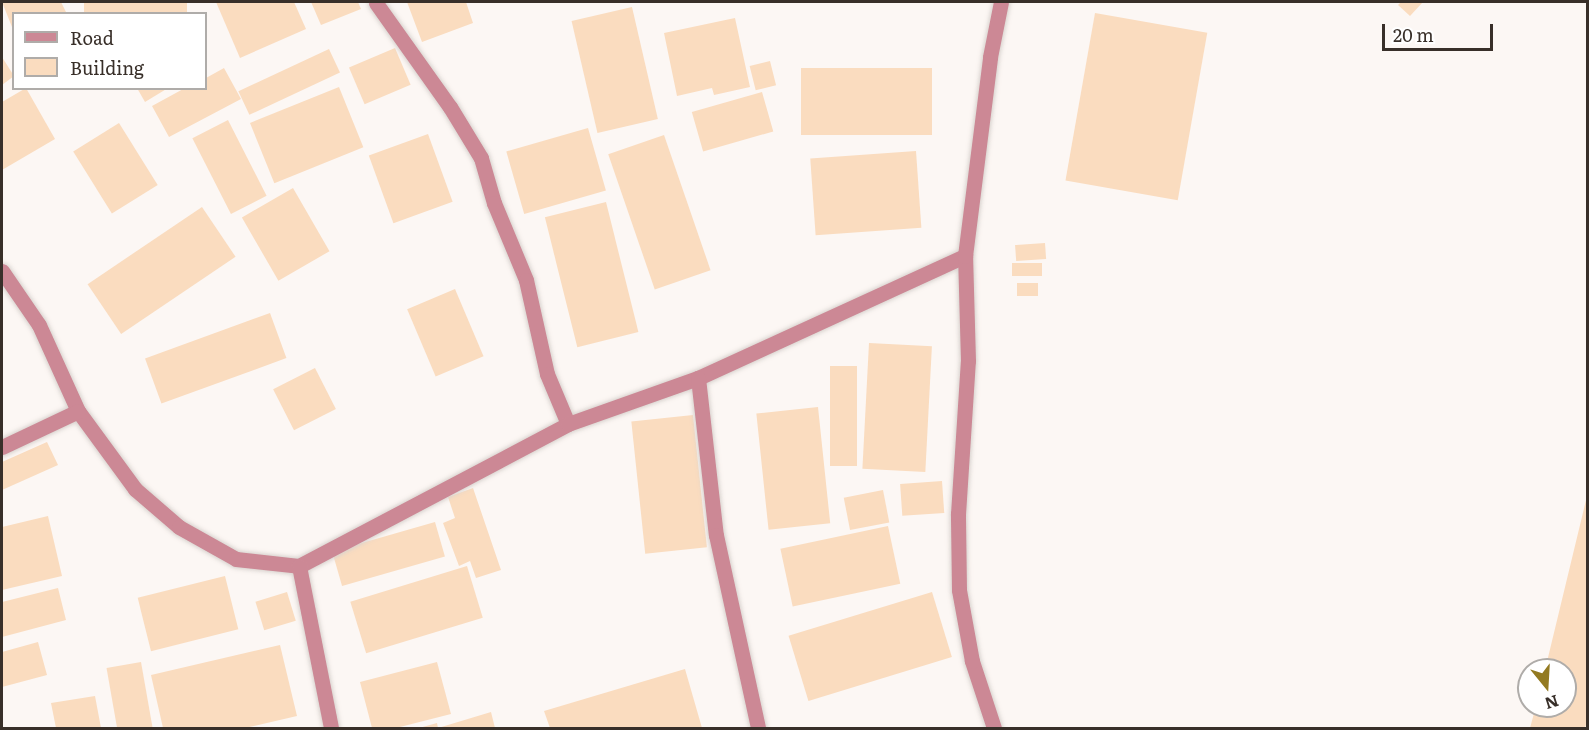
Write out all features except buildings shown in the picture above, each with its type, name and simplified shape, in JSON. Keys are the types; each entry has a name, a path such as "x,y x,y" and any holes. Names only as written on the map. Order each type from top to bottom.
{"street":[{"path":"994,729 972,661 959,590 958,514 968,362 964,256 990,57 1001,2"},
{"path":"376,3 450,106 481,158 494,203 526,280 547,374 568,424"},
{"path":"2,271 39,325 78,411 135,489 179,527 236,559 300,566 568,424 698,378 964,256"},
{"path":"698,378 716,535 758,729"},
{"path":"2,447 78,411"},
{"path":"300,566 331,729"}]}
